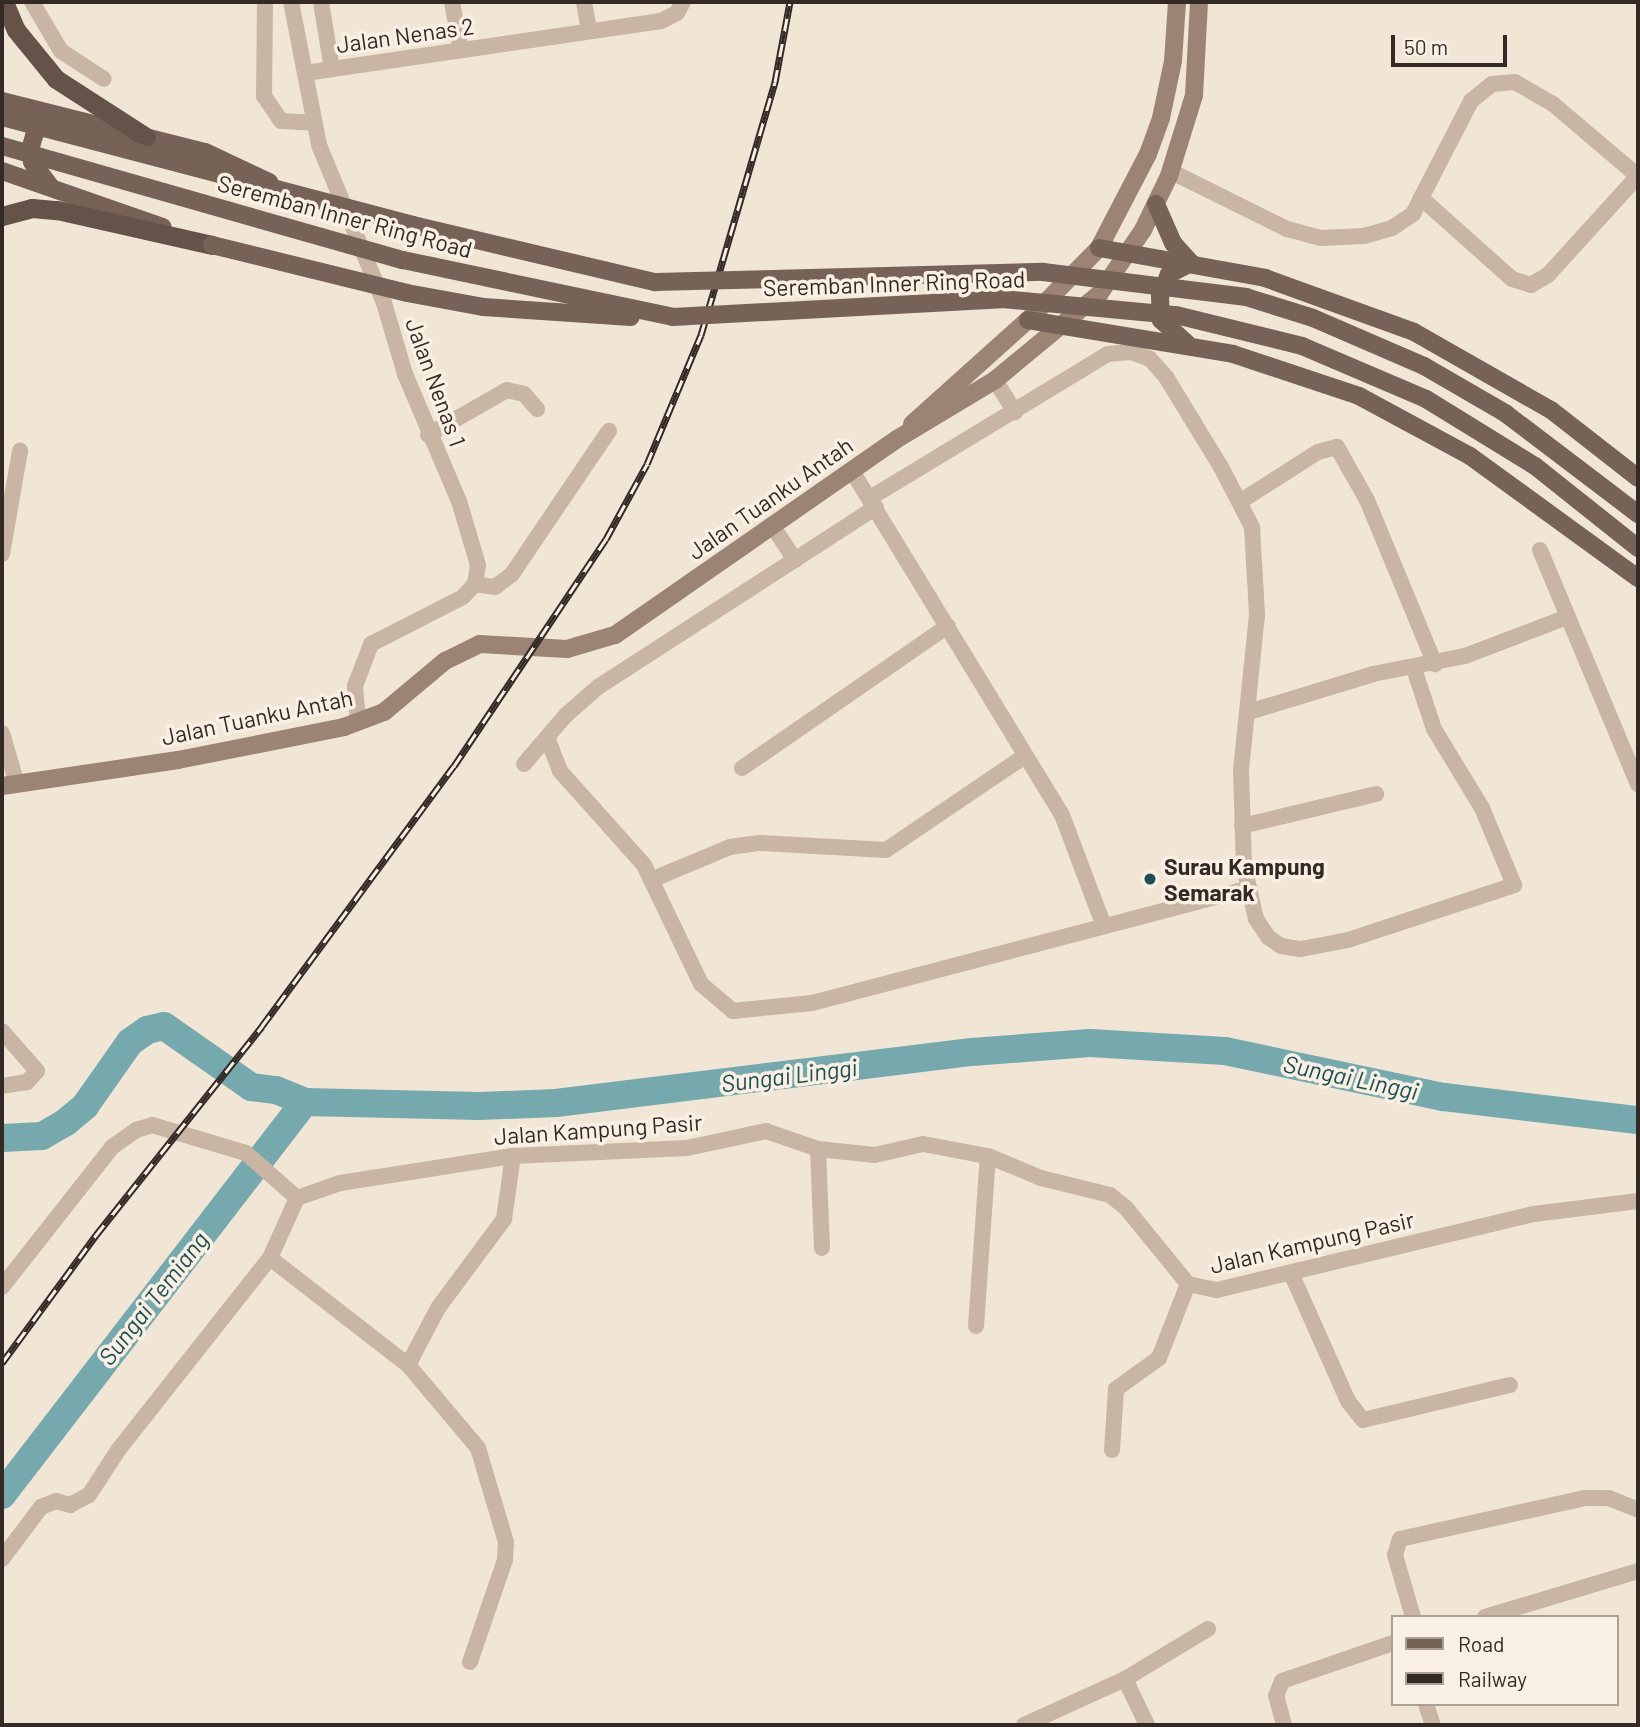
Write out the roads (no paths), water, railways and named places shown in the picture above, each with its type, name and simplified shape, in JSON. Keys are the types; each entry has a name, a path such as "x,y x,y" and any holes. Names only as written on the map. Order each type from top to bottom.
{"highway":[{"path":"4,2 16,30 56,79 146,137"},
{"path":"2,216 32,208 57,210 212,245"}],"main road":[{"name":"Jalan Tuanku Antah","path":"897,439 1028,320 1099,248 1148,154 1160,118 1173,61 1177,2"},
{"name":"Jalan Tuanku Antah","path":"9,785 178,760 358,722 384,712 445,661 480,644 567,649 615,635 897,439 995,380 1100,293 1129,252 1156,204 1170,171 1194,95 1199,2"},
{"path":"2,101 205,152 291,192"},
{"path":"51,186 32,162 31,146 35,133 56,115"},
{"name":"Seremban Inner Ring Road","path":"2,117 112,148 655,282 1043,272 1246,297 1313,318 1424,366 1505,412 1638,514"},
{"name":"Seremban Inner Ring Road","path":"2,146 403,260 673,317 1002,299 1175,315 1302,346 1426,399 1535,466 1638,548"},
{"path":"2,171 51,186 212,245 407,293 483,307 581,317 673,317"},
{"path":"1156,204 1173,243 1191,263"},
{"path":"1099,248 1191,263 1321,294 1414,332 1551,410 1638,478"},
{"path":"1191,263 1169,274 1160,296 1161,320 1192,347"},
{"path":"1028,320 1233,354 1359,396 1470,456 1638,578"}],"street":[{"path":"32,2 61,51 104,79"},
{"path":"265,2 264,96 281,121 314,123"},
{"name":"Jalan Nenas 1","path":"291,2 314,123 384,303 428,435 473,543 478,565 475,583"},
{"path":"321,2 332,69"},
{"path":"452,2 461,50"},
{"path":"584,2 589,32"},
{"name":"Jalan Nenas 2","path":"304,73 661,21 680,8"},
{"path":"1170,171 1287,229 1321,238 1364,236 1392,228 1413,214 1421,198 1471,101 1492,84 1515,82 1553,104 1638,176 1548,275 1531,285 1512,279 1421,198"},
{"path":"524,764 547,737 598,687 795,560 873,502 1108,354 1131,352 1150,359 1166,377 1241,501 1252,527 1257,615 1241,770 1242,826 1249,888 1256,919 1268,937 1281,946 1301,949 1348,940 1514,886 1482,808 1434,729 1414,669"},
{"path":"995,380 1015,412"},
{"path":"428,435 507,390 524,394 537,409"},
{"path":"358,722 355,686 371,644 447,608 475,583 495,587 512,574 609,431"},
{"path":"1241,501 1318,452 1336,447 1367,500 1435,664"},
{"path":"2,554 20,450"},
{"path":"852,471 1062,815 1104,926"},
{"path":"772,525 795,560"},
{"path":"1540,550 1567,617 1635,766 1638,784"},
{"path":"1249,712 1373,674 1414,669 1502,644 1567,617"},
{"path":"741,768 948,626"},
{"path":"2,733 9,785"},
{"path":"547,737 560,771 644,865 701,984 733,1011 812,1003 1249,888"},
{"path":"651,880 730,848 760,843 886,850 1025,756"},
{"path":"1242,826 1376,794"},
{"path":"2,1031 37,1071 27,1082 2,1086"},
{"path":"2,1287 112,1147 136,1130 152,1125 246,1153 297,1198 270,1258 119,1449 89,1495 70,1505 56,1501 41,1507 2,1559"},
{"name":"Jalan Kampung Pasir","path":"297,1198 340,1183 513,1156 687,1148 766,1131 818,1149 875,1155 923,1144 988,1156 1041,1178 1110,1195 1126,1208 1188,1284 1217,1290 1534,1214 1638,1202"},
{"path":"818,1149 822,1248"},
{"path":"408,1365 438,1308 504,1219 513,1156"},
{"path":"976,1326 988,1156"},
{"path":"270,1258 408,1365 478,1448 506,1542 505,1560 470,1662"},
{"path":"1291,1273 1348,1401 1363,1420 1510,1385"},
{"path":"1112,1450 1116,1390 1160,1358 1188,1284"},
{"path":"1412,1615 1395,1555 1400,1539 1585,1498 1609,1498 1638,1510"},
{"path":"1492,1615 1638,1571"},
{"path":"1024,1725 1125,1679 1208,1629"},
{"path":"1284,1725 1276,1696 1282,1681 1392,1643"},
{"path":"1125,1679 1147,1725"},
{"path":"1427,1706 1433,1725"}],"waterway":[{"name":"Sungai Linggi","path":"2,1138 42,1136 66,1122 85,1106 130,1042 147,1030 164,1026 251,1087 276,1090 305,1102 479,1106 556,1103 972,1052 1090,1043 1225,1051 1444,1097 1638,1120"},
{"name":"Sungai Temiang","path":"2,1495 305,1102"}],"railway":[{"path":"2,1363 96,1235 262,1026 454,766 606,539 647,464 701,335 775,82 790,2"}],"place":[{"name":"Surau Kampung Semarak","path":"1150,879"}]}
